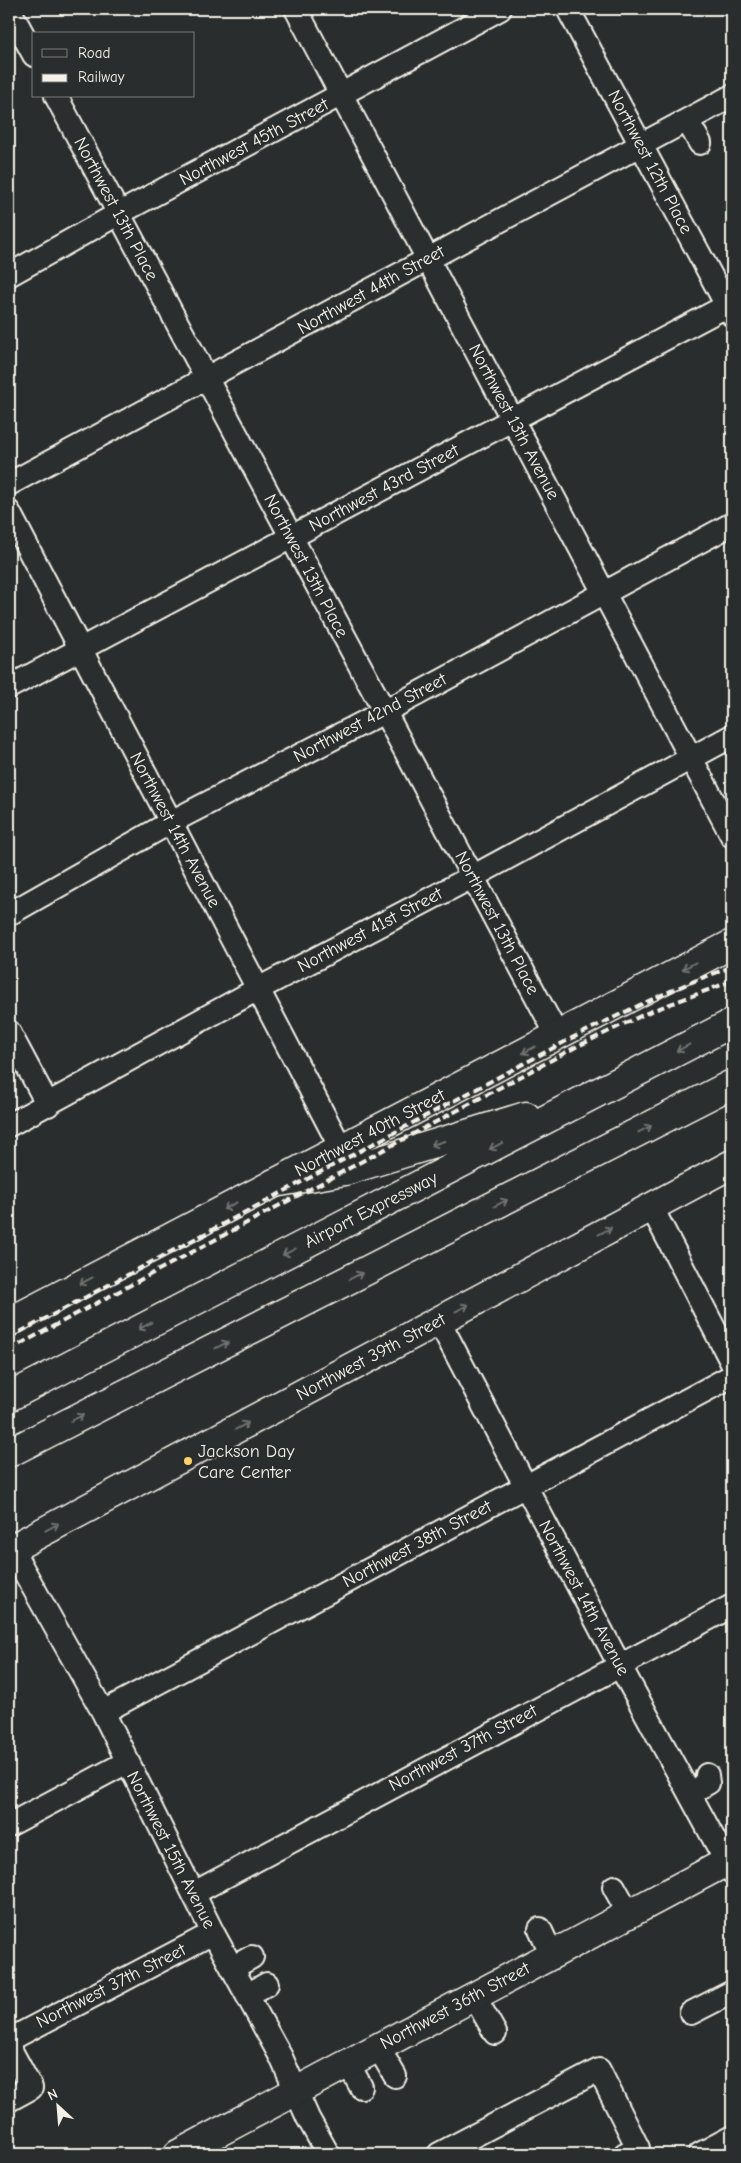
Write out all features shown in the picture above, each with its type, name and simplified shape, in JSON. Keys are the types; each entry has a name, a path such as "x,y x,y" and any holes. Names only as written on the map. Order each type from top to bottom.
{"main road":[{"name":"Northwest 40th Street","path":"9,1322 732,944"},
{"name":"Airport Expressway","path":"9,1397 732,1023"},
{"path":"274,1183 345,1172 389,1159 516,1120 632,1075"},
{"path":"9,1453 730,1086"},
{"name":"Northwest 39th Street","path":"10,1549 732,1164"},
{"name":"Northwest 36th Street","path":"178,2154 628,1914 730,1864"}],"street":[{"path":"9,9 32,51"},
{"name":"Northwest 13th Avenue","path":"296,9 732,836"},
{"name":"Northwest 45th Street","path":"9,276 118,214 500,9"},
{"name":"Northwest 12th Place","path":"568,9 731,308"},
{"name":"Northwest 44th Street","path":"9,484 207,380 732,96"},
{"name":"Northwest 13th Place","path":"57,98 557,1035"},
{"path":"687,120 700,143"},
{"name":"Northwest 43rd Street","path":"9,687 513,419 731,308"},
{"name":"Northwest 14th Avenue","path":"9,512 341,1148"},
{"name":"Northwest 42nd Street","path":"9,914 171,822 384,712 732,524"},
{"name":"Northwest 41st Street","path":"9,1125 258,989 472,877 732,736"},
{"path":"9,1032 48,1105"},
{"path":"651,1206 732,1363"},
{"name":"Northwest 14th Avenue","path":"439,1321 619,1664 730,1864"},
{"name":"Northwest 38th Street","path":"103,1712 732,1376"},
{"name":"Northwest 15th Avenue","path":"10,1549 103,1712 213,1934 281,2057 328,2154"},
{"name":"Northwest 37th Street","path":"194,1893 619,1664 732,1606"},
{"path":"9,1825 127,1762"},
{"path":"690,1793 708,1782 707,1775"},
{"path":"614,1888 628,1914"},
{"path":"540,1929 552,1954"},
{"name":"Northwest 37th Street","path":"9,2040 213,1934"},
{"path":"232,1968 252,1957"},
{"path":"247,1995 267,1984"},
{"path":"691,2013 732,1992"},
{"path":"474,1996 496,2033"},
{"path":"9,2046 31,2088 9,2100"},
{"path":"378,2047 395,2076"},
{"path":"348,2063 361,2088"},
{"path":"439,2154 599,2070 638,2148 626,2154"},
{"path":"700,2154 732,2137"}],"railway":[{"path":"9,1338 570,1039 670,991 732,967"},
{"path":"9,1350 574,1048 649,1012 732,981"}],"place":[{"name":"Jackson Day Care Center","path":"188,1461"}]}
